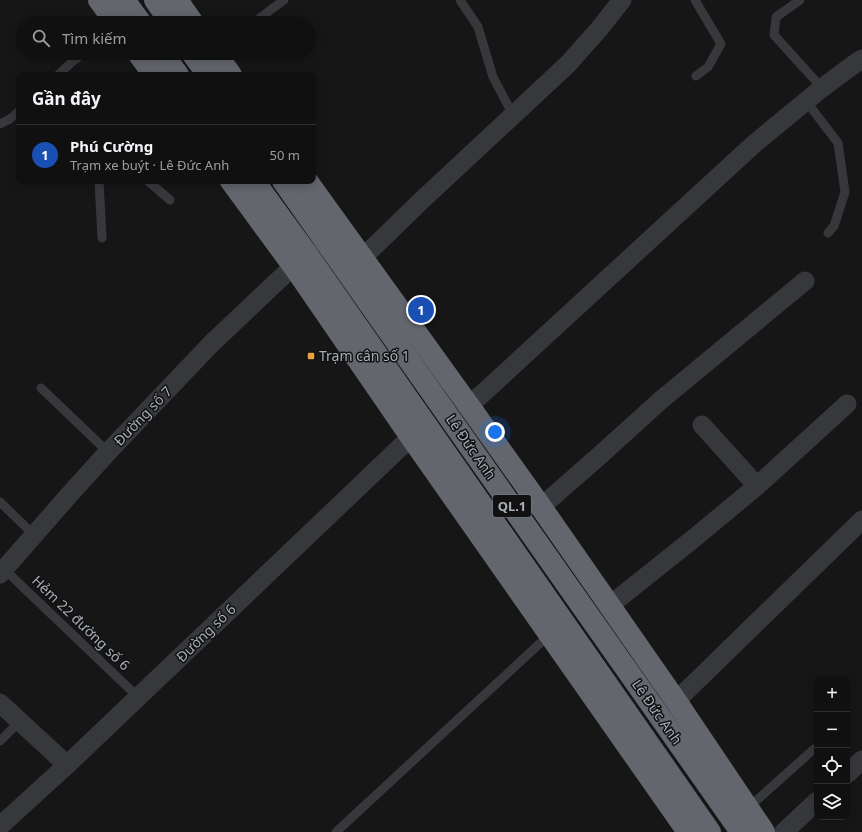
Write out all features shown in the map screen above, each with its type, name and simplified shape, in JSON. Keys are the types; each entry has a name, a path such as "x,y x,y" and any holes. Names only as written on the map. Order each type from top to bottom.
{"highway":[{"path":"99,0 111,16"},
{"path":"124,0 136,16"},
{"path":"155,0 166,16"},
{"path":"177,0 188,16"},
{"path":"143,60 152,72"},
{"path":"167,60 176,72"},
{"path":"197,60 206,72"},
{"path":"220,60 228,72"},
{"name":"Lê Đức Anh","path":"234,184 300,260 710,832"},
{"name":"Lê Đức Anh","path":"256,184 300,260 411,437 688,832"},
{"name":"Lê Đức Anh","path":"286,184 355,266 469,406 676,701 741,818"},
{"name":"Lê Đức Anh","path":"309,184 355,266 741,818 764,832"}],"street":[{"path":"355,266 421,201 568,64 600,28 622,0"},
{"path":"469,406 748,150 822,88 862,59"},
{"name":"Đường số 7","path":"2,572 108,452 212,343 300,260"},
{"path":"541,507 661,400 805,281"},
{"path":"610,606 757,486 848,404"},
{"path":"702,426 757,486"},
{"name":"Đường số 6","path":"2,821 68,765 411,437"},
{"path":"676,701 862,520"},
{"path":"0,702 68,765"},
{"path":"850,771 862,760"},
{"path":"784,832 814,804"}],"lane":[{"path":"262,16 284,0"},
{"path":"460,0 478,27 493,77 513,115"},
{"path":"695,0 721,44 708,66 696,76"},
{"path":"800,0 776,17 774,35 822,88"},
{"path":"61,72 74,60"},
{"path":"806,101 838,143 845,192 834,226 828,233"},
{"path":"0,124 10,119 16,114"},
{"path":"99,184 102,238"},
{"path":"151,184 170,200"},
{"path":"41,388 108,452"},
{"path":"0,502 34,535"},
{"name":"Hẻm 22 đường số 6","path":"2,572 138,697"},
{"path":"336,832 549,635"},
{"path":"0,741 20,721"},
{"path":"741,818 814,749"}],"place":[{"name":"Phú Cường","path":"421,310"},
{"name":"Trạm cân số 1","path":"311,356"}]}
